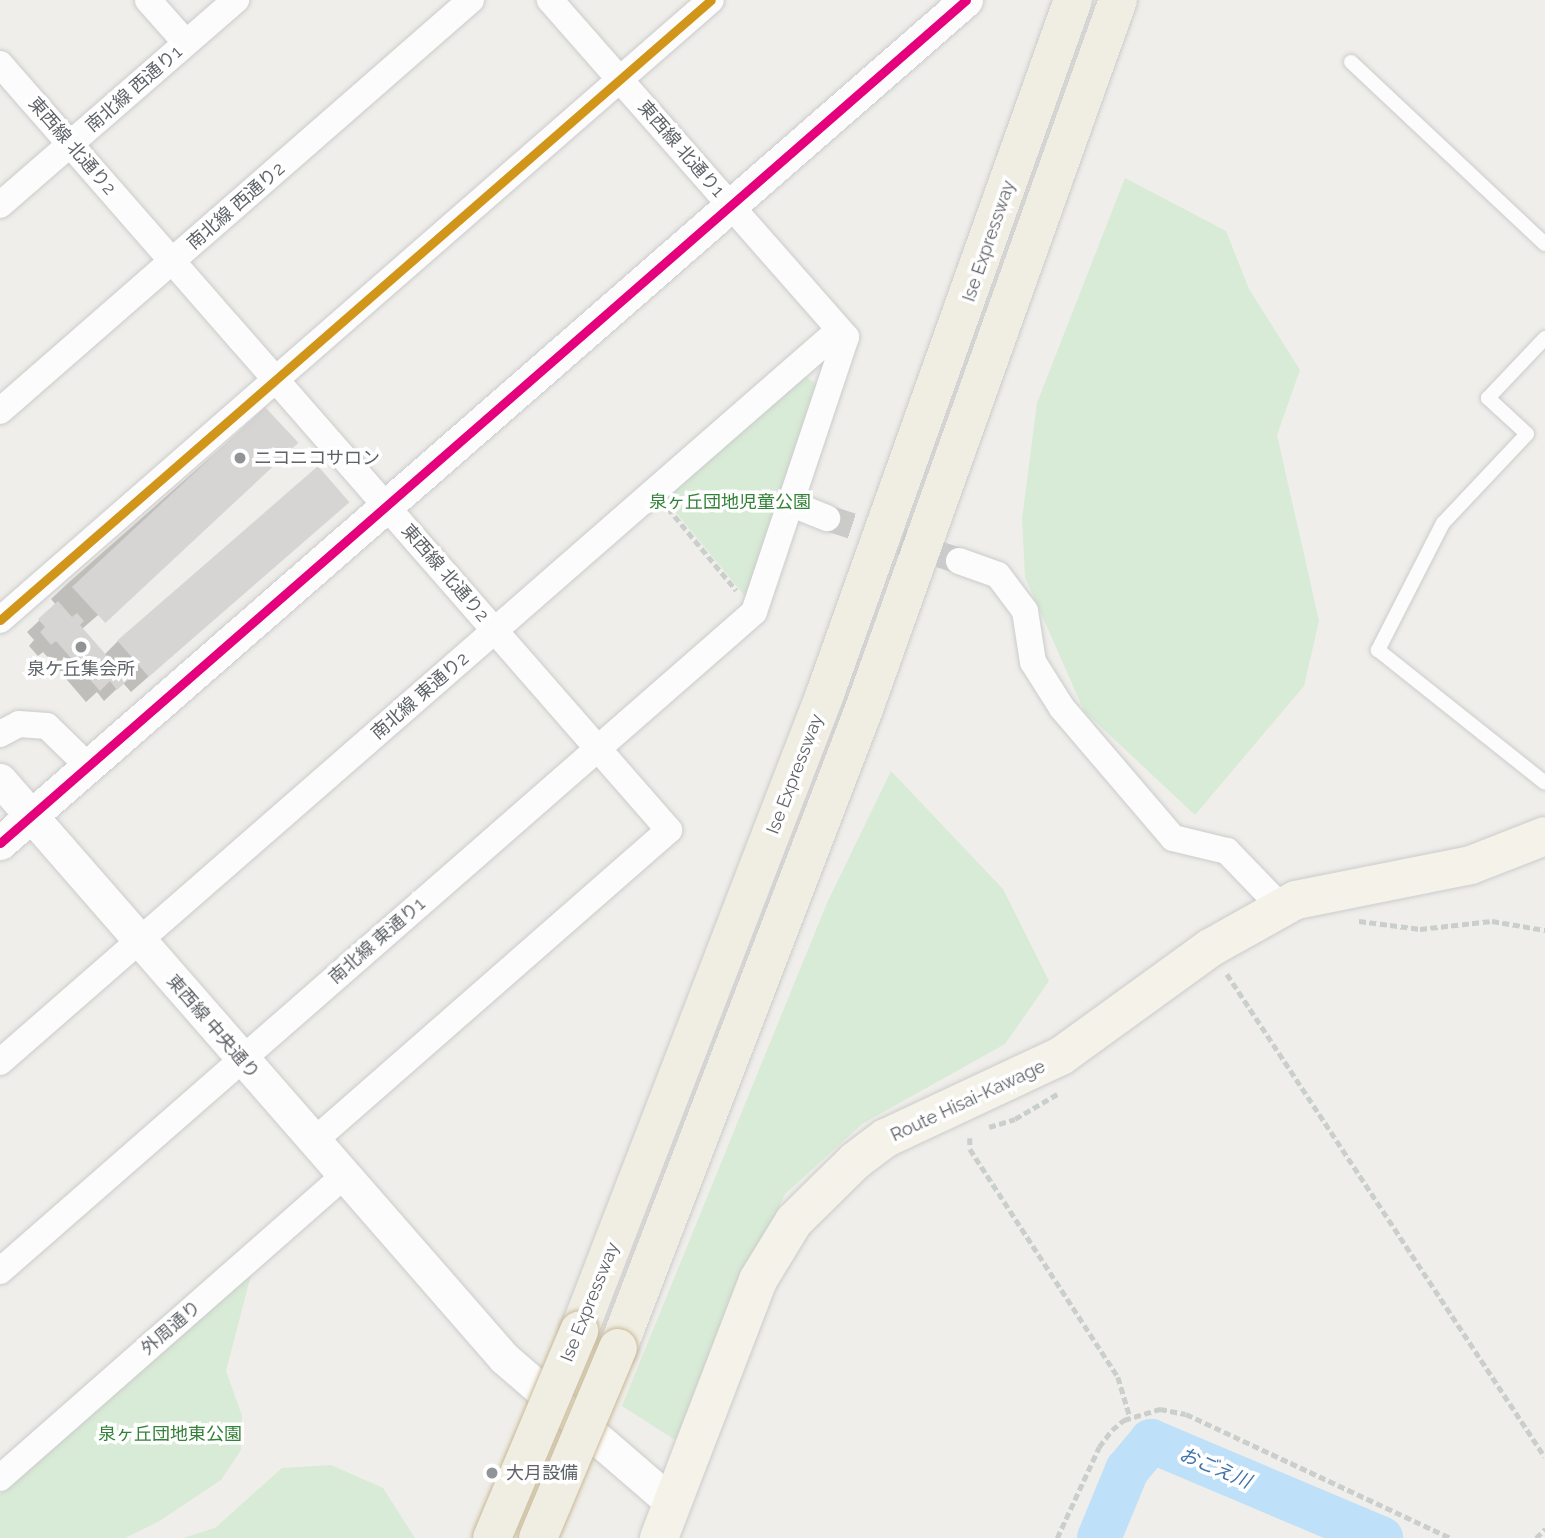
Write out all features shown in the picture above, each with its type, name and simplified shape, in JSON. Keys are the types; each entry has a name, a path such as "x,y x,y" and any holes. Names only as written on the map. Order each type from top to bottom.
{"highway":[{"name":"Ise Expressway","path":"492,1538 579,1331 820,707 1073,0"},
{"path":"538,1538 618,1348 859,722 1118,0"}],"main road":[{"name":"Route Hisai-Kawage","path":"659,1538 758,1280 794,1221 833,1181 886,1138 1061,1056 1210,948 1296,900 1471,865 1545,836"}],"street":[{"path":"148,0 186,43"},
{"name":"南北線 西通り1","path":"0,205 236,0"},
{"name":"南北線 西通り2","path":"0,411 471,0"},
{"name":"東西線 北通り1","path":"550,0 839,330"},
{"path":"0,620 710,0"},
{"path":"0,842 965,0"},
{"name":"東西線 北通り2","path":"0,64 669,830 313,1142"},
{"path":"754,612 846,337 839,330"},
{"name":"南北線 東通り2","path":"0,1062 839,330"},
{"path":"792,503 827,518"},
{"path":"959,561 998,575 1025,611 1033,662 1062,708 1173,838 1227,851 1283,909"},
{"name":"南北線 東通り1","path":"0,1271 754,612"},
{"path":"0,734 19,724 47,726 88,766"},
{"name":"東西線 中央通り","path":"0,780 342,1177 504,1357 673,1503"},
{"name":"外周通り","path":"0,1478 342,1177"}],"lane":[{"path":"1351,62 1545,244"},
{"path":"1545,338 1488,398 1527,434 1443,523 1378,650 1545,783"}],"path":[{"path":"654,491 754,612"},
{"path":"1346,920 1420,929 1492,921 1545,930"},
{"path":"1214,978 1232,965"},
{"path":"1225,970 1545,1457"},
{"path":"983,1128 1026,1113 1067,1086"},
{"path":"960,1137 970,1138 977,1133"},
{"path":"970,1138 970,1149 1118,1377 1130,1417"},
{"path":"1057,1538 1099,1447 1130,1417 1160,1409 1186,1414 1451,1538"},
{"path":"1536,1538 1545,1529"}],"green space":[{"path":"1125,178 1226,231 1249,289 1300,370 1277,435 1319,621 1304,686 1195,815 1084,711 1025,577 1022,519 1037,403"},
{"name":"泉ヶ丘団地児童公園","path":"804,375 818,386 748,600 664,498"},
{"path":"891,771 1003,889 1049,981 1005,1044 862,1124 785,1194 675,1440 622,1406 827,903"},
{"name":"泉ヶ丘団地東公園","path":"251,1275 226,1371 242,1416 241,1450 221,1480 158,1522 125,1538 0,1538 0,1494"},
{"path":"331,1465 383,1488 415,1538 183,1538 215,1528 282,1468"}],"building":[{"path":"265,407 298,443 105,623 72,587"},
{"path":"318,466 349,502 149,677 117,641"},
{"name":"泉ケ丘集会所","path":"58,601 72,617 77,613 84,621 80,625 128,680 117,690 110,681 100,691 56,641 51,645 40,632 45,627 38,619"}],"waterway":[{"name":"おごえ川","path":"1099,1538 1127,1470 1151,1441 1381,1538"}],"tunnel":[{"path":"827,518 959,561"}],"transit line":[{"path":"0,620 711,0"},
{"path":"0,843 966,0"}],"place":[{"name":"ニコニコサロン","path":"240,458"},
{"name":"泉ケ丘集会所","path":"81,647"},
{"name":"大月設備","path":"492,1473"}]}
